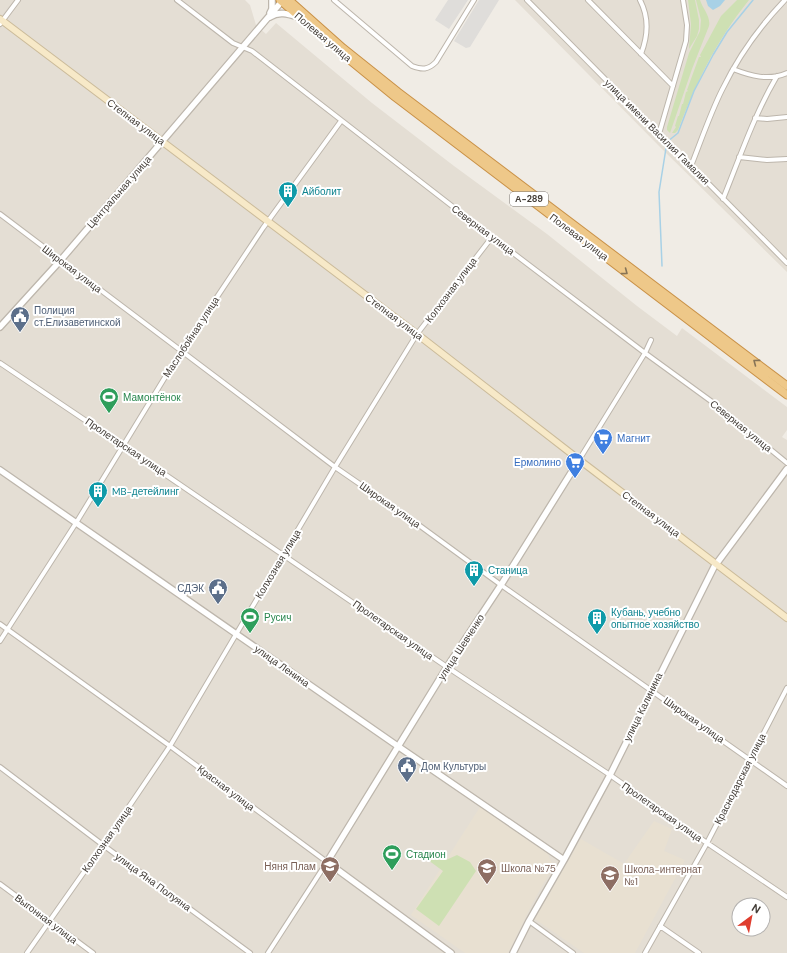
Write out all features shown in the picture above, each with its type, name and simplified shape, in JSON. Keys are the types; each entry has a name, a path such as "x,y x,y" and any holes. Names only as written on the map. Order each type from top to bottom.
{"highway":[{"name":"Полевая улица","path":"283,0 395,97 787,395"},
{"name":"Полевая улица","path":"283,0 398,92 787,386"}],"main road":[{"name":"Степная улица","path":"1,21 417,334 579,460 787,618"}],"street":[{"path":"1,21 18,0"},
{"name":"Северная улица","path":"177,0 233,43 252,51 492,237 715,404 787,463"},
{"path":"268,18 272,9 272,0"},
{"name":"Центральная улица","path":"0,327 60,260 283,0"},
{"path":"334,0 412,66 419,69 426,69 436,62 474,0"},
{"name":"улица имени Василия Гамалия","path":"527,0 787,263"},
{"path":"588,0 673,86"},
{"path":"640,0 646,16 647,30 642,54"},
{"path":"659,134 686,41 687,25 683,0"},
{"path":"691,166 714,107 733,68 753,38 785,0"},
{"name":"А-289","path":"268,18 272,15 284,13 302,18"},
{"path":"733,68 746,74 759,77 777,76 787,73"},
{"path":"723,199 755,118 777,76"},
{"path":"755,118 768,119 787,117"},
{"name":"Маслобойная улица","path":"0,641 76,522 122,444 181,351 263,228 341,121"},
{"path":"740,157 767,160 787,159"},
{"name":"Широкая улица","path":"0,214 335,467 787,786"},
{"name":"Колхозная улица","path":"27,953 170,746 335,467 417,334 492,237"},
{"name":"улица Шевченко","path":"268,953 399,747 447,667 501,585 645,353 651,340"},
{"name":"Пролетарская улица","path":"0,363 284,554 447,667 610,775 787,897"},
{"name":"улица Калинина","path":"513,953 529,921 610,775 651,690 716,563 787,469"},
{"name":"улица Ленина","path":"0,470 564,860"},
{"name":"Красная улица","path":"0,624 170,746 451,953"},
{"name":"Краснодарская улица","path":"645,953 707,843 787,688"},
{"name":"улица Яна Полуяна","path":"0,767 250,953"},
{"name":"Выгонная улица","path":"0,884 93,953"},
{"path":"529,921 573,953"},
{"path":"660,926 699,953"}],"shaded area":[{"path":"0,0 245,0 250,5 256,25 266,34 276,23 372,103 454,166 547,234 637,306 677,336 682,328 787,407 787,430 782,437 787,440 787,953 0,953"},
{"path":"448,0 468,0 449,29 435,20"},
{"path":"479,0 499,0 470,47 466,48 454,41"},
{"path":"515,0 787,0 787,272 661,148"},
{"name":"Школа №75","path":"480,807 548,854 553,867 533,902 508,953 465,953 411,915"},
{"name":"Школа-интернат №1","path":"654,821 672,829 664,851 685,860 635,953 584,953 535,919 581,839 624,864"}],"green space":[{"path":"688,0 695,0 699,20 697,36 689,49 691,24"},
{"path":"696,0 700,0 708,16 709,26 692,69 670,133 667,130 667,127 689,53 700,31 701,20"},
{"path":"737,0 749,0 737,15 717,46 692,95 678,130 675,133 672,133 676,127 678,116 699,57 701,57 700,55 721,16"},
{"path":"435,854 446,860 457,855 470,862 476,871 439,926 416,909 443,871 428,860"}],"water":[{"path":"706,0 725,0 720,6 713,10 708,6"}],"waterway":[{"path":"662,266 659,192 667,142 678,133 694,91 713,55 727,32 753,0"}],"place":[{"name":"Айболит","path":"288,208"},
{"name":"Полиция ст.Елизаветинской","path":"20,333"},
{"name":"Мамонтёнок","path":"109,414"},
{"name":"Магнит","path":"603,455"},
{"name":"Ермолино","path":"575,479"},
{"name":"MB-детейлинг","path":"98,508"},
{"name":"Станица","path":"474,587"},
{"name":"СДЭК","path":"218,605"},
{"name":"Русич","path":"250,634"},
{"name":"Кубань, учебно опытное хозяйство","path":"597,635"},
{"name":"Дом Культуры","path":"407,783"},
{"name":"Стадион","path":"392,871"},
{"name":"Няня Плам","path":"330,883"},
{"name":"Школа №75","path":"487,885"},
{"name":"Школа-интернат №1","path":"610,892"}]}
